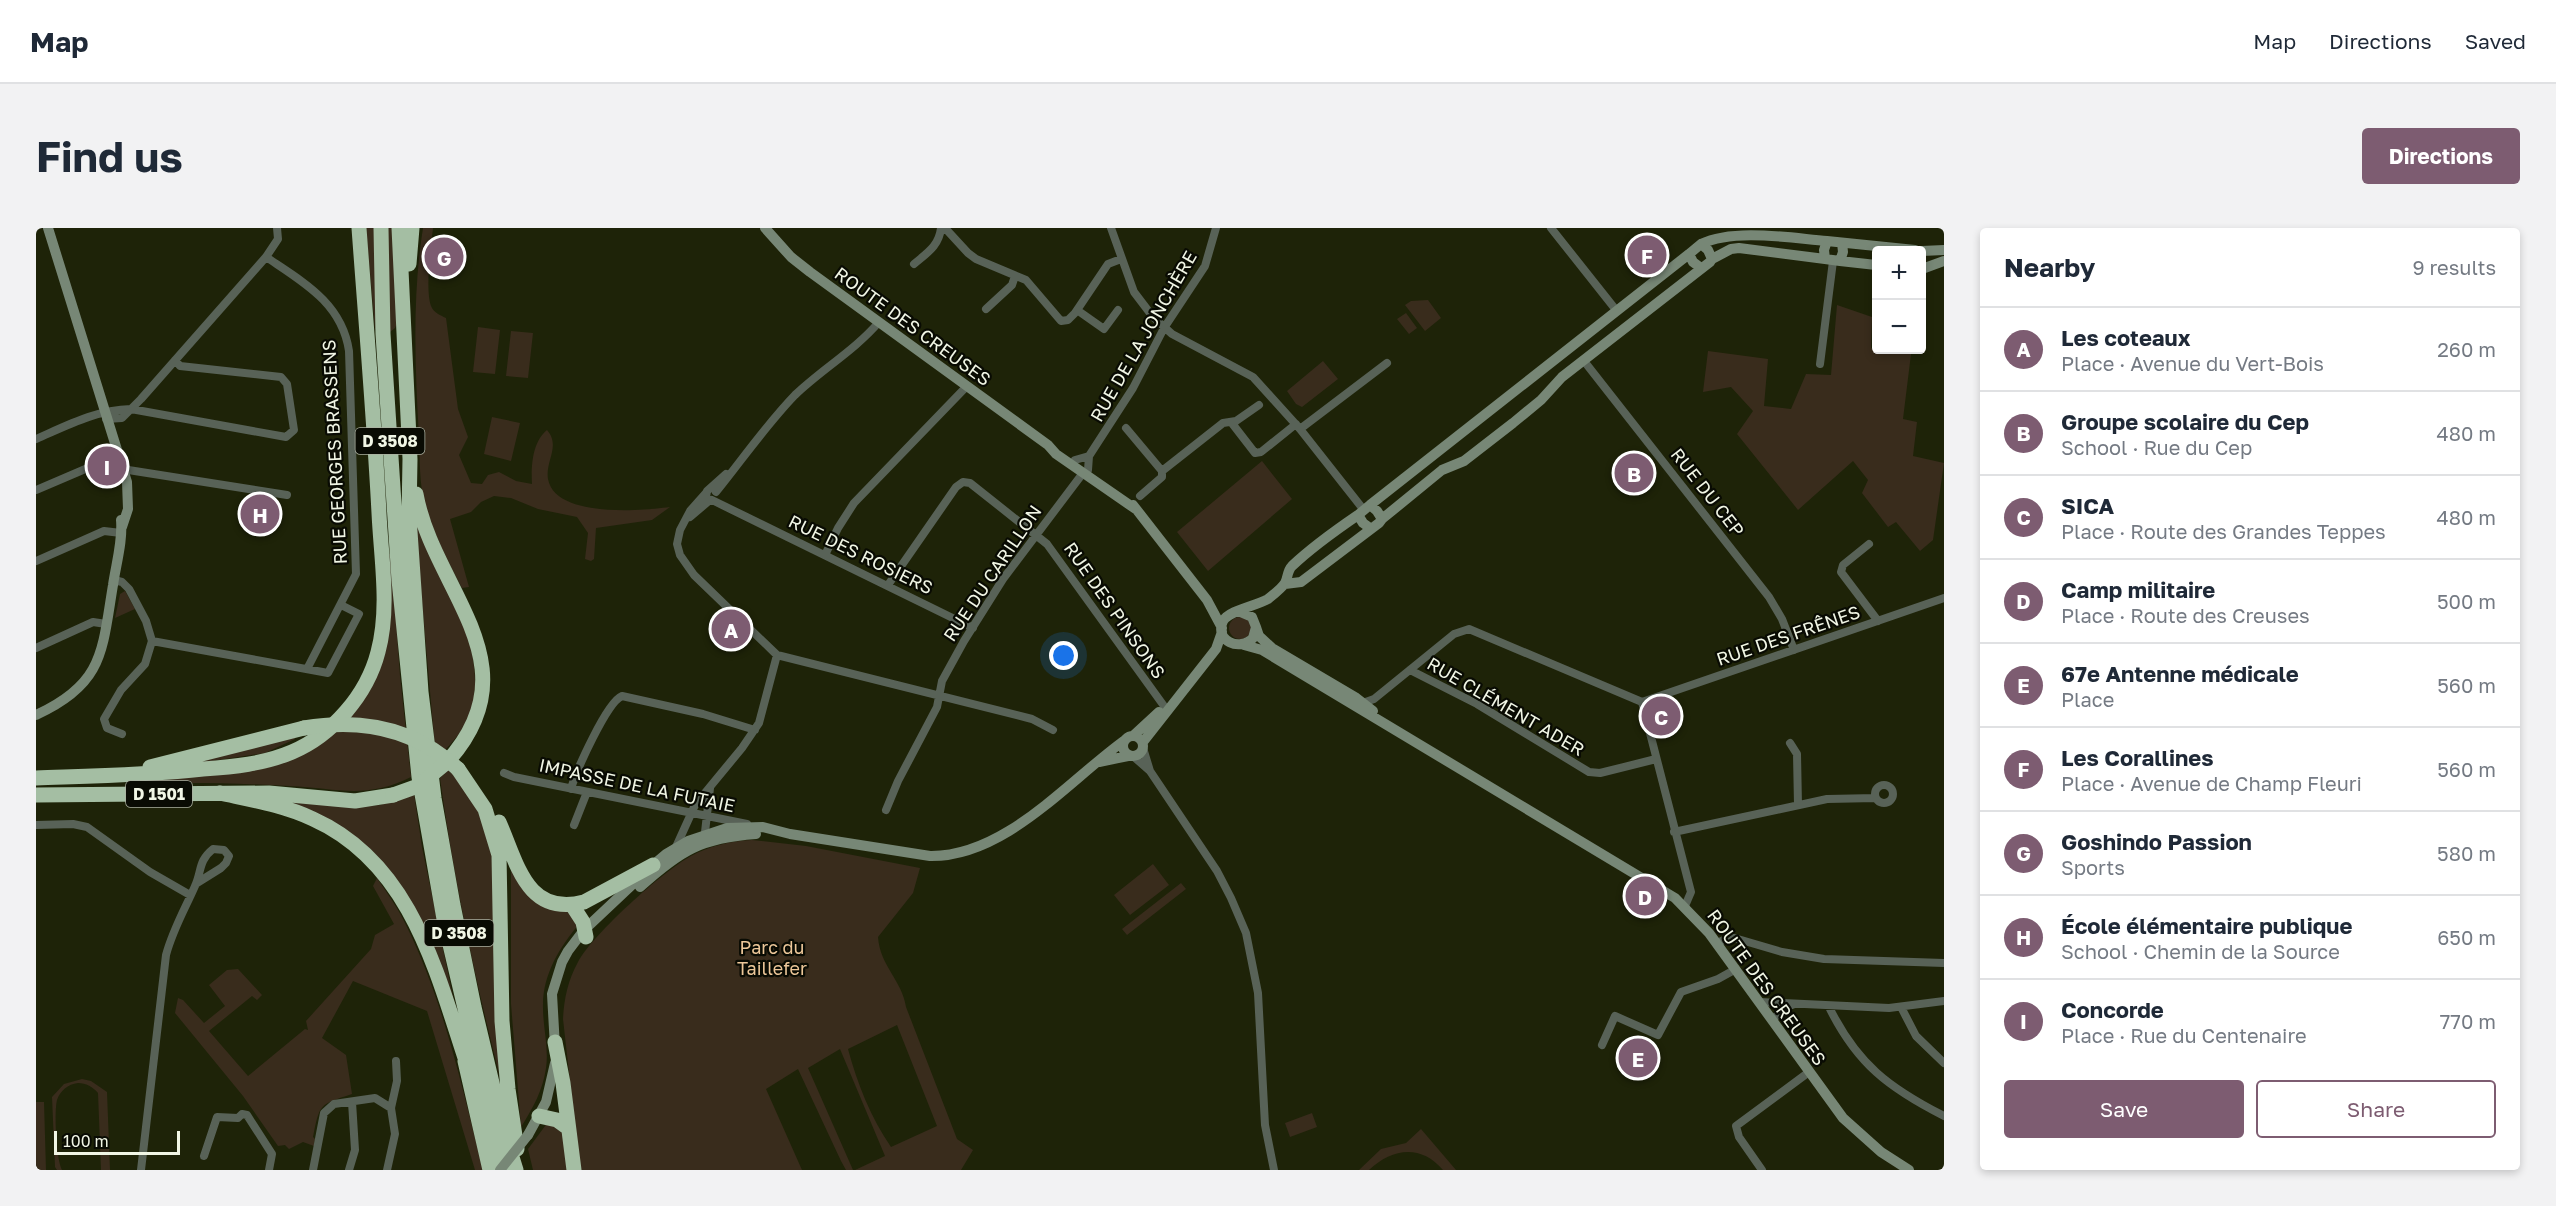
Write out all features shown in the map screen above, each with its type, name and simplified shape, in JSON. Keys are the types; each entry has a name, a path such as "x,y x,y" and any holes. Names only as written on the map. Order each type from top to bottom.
{"highway":[{"path":"359,228 372,392 383,590"},
{"name":"D 3508","path":"381,228 383,334 403,632 419,777 444,919 501,1170"},
{"name":"D 3508","path":"399,228 410,459 409,517 417,645 434,798 474,1007 502,1125 518,1170"},
{"path":"405,323 412,228"},
{"path":"115,775 169,773 246,765 292,752 313,740 350,707 371,672 383,631 383,334"},
{"path":"220,793 269,793 355,801 393,795 418,786 453,765 482,694 480,650 463,605 426,534 419,512 410,459"},
{"path":"115,775 292,731 342,723 381,727 419,741 439,753 482,795 495,814 525,883 541,897 562,904 572,904 595,896 653,866"},
{"path":"453,765 485,809 499,855 504,1041 518,1170"},
{"name":"D 1501","path":"36,778 115,775"},
{"path":"220,793 286,808 313,819 348,839 376,864 395,888 415,921 442,986 501,1170"},
{"name":"D 1501","path":"36,795 220,793"},
{"path":"572,904 579,913 585,933"},
{"path":"555,1042 563,1083 574,1170"},
{"path":"463,1052 490,1170"},
{"path":"539,1116 557,1120 568,1128"}],"street":[{"path":"36,715 69,698 85,682 99,658 122,530 123,471 48,228"},
{"path":"111,434 122,418 266,257 278,239 278,228"},
{"name":"ROUTE DES CREUSES","path":"765,228 790,257 1047,445 1075,460 1137,510 1207,600 1222,630"},
{"path":"914,264 936,246 943,228 976,259 1026,280 1061,321 1068,320 1077,310 1108,264 1121,258"},
{"path":"1111,228 1134,292 1164,328 1253,376 1298,426 1364,510 1370,528"},
{"name":"RUE DE LA JONCHÈRE","path":"1089,456 1101,440 1164,328 1205,266 1216,228"},
{"path":"1551,228 1616,310"},
{"path":"1285,584 1290,568 1701,244 1734,234 1873,246"},
{"path":"1827,241 1824,250 1833,260"},
{"path":"1820,364 1833,260 1843,252 1842,243"},
{"path":"1701,244 1708,250 1712,259"},
{"path":"1150,771 1123,749 1136,742 1216,649 1224,620 1268,598 1285,584 1301,582 1442,470 1464,461 1513,423 1541,400 1552,386 1712,259 1731,249 1739,248 1872,265"},
{"path":"1926,251 1944,250"},
{"path":"1689,254 1693,262 1701,268"},
{"name":"RUE GEORGES BRASSENS","path":"266,257 313,289 325,300 339,320 347,339 356,574 307,669"},
{"path":"1926,268 1944,261"},
{"path":"986,309 1012,285 1015,276"},
{"path":"1077,310 1104,329 1118,310"},
{"path":"879,322 860,344 796,394 711,495 685,520 677,544 682,561 777,655 1032,719 1053,730"},
{"path":"1578,341 1585,347 1584,360"},
{"path":"1566,351 1584,360"},
{"path":"36,439 85,417 131,409 286,437 294,430 287,384 281,377 180,366 175,360"},
{"name":"RUE DU CEP","path":"1584,360 1769,597 1782,619 1794,650"},
{"path":"1231,422 1255,453 1261,452 1387,363"},
{"path":"825,555 854,503 967,386"},
{"path":"1162,471 1223,423 1236,421 1259,405"},
{"path":"105,415 122,418"},
{"path":"1126,428 1162,471 1162,477 1140,496"},
{"name":"ROUTE DES CREUSES","path":"1047,445 1056,454 1086,471"},
{"path":"36,490 118,454"},
{"path":"1075,460 1089,456 1086,471"},
{"path":"123,471 287,495"},
{"name":"RUE DU CARILLON","path":"886,810 898,781 937,707 942,681 973,628 1004,579 1086,471"},
{"name":"RUE DES PINSONS","path":"888,585 956,487 963,482 975,486 1057,555 1164,706"},
{"name":"RUE DES ROSIERS","path":"711,495 735,510 973,628"},
{"path":"1364,510 1377,511 1382,519"},
{"path":"36,561 104,531 122,530"},
{"path":"1869,544 1843,565 1841,572 1878,621"},
{"path":"114,580 122,582 129,589 146,621 153,641 145,664 121,690 104,719 107,728 122,734"},
{"path":"1205,663 1253,638 1255,624 1268,598"},
{"name":"RUE DES FRÊNES","path":"1642,702 1944,598"},
{"name":"ROUTE DES CREUSES","path":"1207,600 1234,613"},
{"path":"153,641 328,673 359,614 341,605"},
{"path":"1234,613 1248,614 1255,624"},
{"path":"36,648 93,622 106,624"},
{"name":"ROUTE DES CREUSES","path":"1255,624 1259,636 1272,648 1364,704 1396,730"},
{"path":"1222,630 1226,639 1240,645"},
{"path":"1340,698 1355,704 1364,704 1374,699 1454,634 1463,630 1473,630 1642,702 1691,892 1685,906"},
{"name":"ROUTE DES CREUSES","path":"1240,645 1262,650 1665,890 1685,906 1717,943 1835,1108 1855,1130 1881,1152 1909,1170"},
{"path":"676,848 689,813 755,730 761,717 777,655"},
{"name":"RUE CLÉMENT ADER","path":"1410,670 1477,704 1589,772 1600,773 1656,759"},
{"path":"501,1170 528,1135 546,1102 554,1077 554,1025 564,974 585,933 653,866 676,848 727,828 763,827 790,834 930,856 970,851 1008,832 1099,762 1107,753 1136,742 1164,706 1186,686"},
{"path":"571,789 578,768 611,705 622,696 703,714 755,730"},
{"path":"1099,762 1140,754 1136,742"},
{"path":"1136,742 1150,771 1217,871 1246,933 1258,993 1265,1125 1274,1170"},
{"path":"1790,743 1797,754 1798,805"},
{"name":"IMPASSE DE LA FUTAIE","path":"504,773 571,789 763,827"},
{"path":"702,838 710,788"},
{"path":"574,825 587,792"},
{"path":"1674,832 1831,799 1876,798"},
{"path":"36,825 74,824 87,827 150,872 190,895"},
{"path":"685,825 702,838"},
{"path":"585,933 671,860 702,838 790,834"},
{"path":"141,1170 166,955 171,937 197,883"},
{"path":"1717,943 1731,937 1782,952 1824,959 1944,963"},
{"path":"1602,1045 1615,1016 1658,1035 1681,992 1718,979 1736,969"},
{"path":"1760,1002 1829,1007 1901,1007 1944,1001"},
{"path":"1772,1020 1786,1007 1792,1005"},
{"path":"1829,1007 1854,1048 1881,1078 1911,1099 1944,1116"},
{"path":"1901,1007 1916,1036 1944,1063"},
{"path":"387,1170 395,1134 391,1108 397,1081 396,1060"},
{"path":"1762,1170 1738,1137 1736,1126 1809,1072"},
{"path":"313,1170 324,1113 334,1104 375,1098 391,1108"},
{"path":"350,1170 355,1146 352,1102"},
{"path":"204,1156 217,1118 238,1118 242,1114 247,1114 272,1154 269,1170"}],"green space":[{"path":"366,228 377,228 377,329 375,329"},
{"path":"385,228 396,228 398,321 390,332"},
{"path":"423,228 433,228 429,299 437,314 446,318 458,409 468,437 459,455 471,483 482,484 488,475 499,472 516,481 532,484 535,448 547,430 553,442 548,479 554,492 566,500 582,506 601,509 640,510 670,507 652,520 596,528 594,559 591,561 585,559 588,533 577,517 538,509 511,498 494,496 481,502 471,512 450,519 469,587 462,588 429,516 421,480 415,332 417,280"},
{"path":"1428,300 1441,318 1425,331 1405,305 1411,301"},
{"path":"1837,305 1872,317 1872,354 1911,354 1903,419 1917,422 1913,456 1944,463 1933,540 1920,551 1896,522 1888,527 1862,493 1868,480 1853,461 1798,510 1737,434 1753,411 1731,387 1703,392 1708,351 1768,359 1764,406 1791,409 1806,374 1831,375"},
{"path":"1406,313 1417,328 1409,334 1397,319"},
{"path":"478,327 500,330 495,374 473,372"},
{"path":"511,331 533,333 528,378 506,376"},
{"path":"1323,361 1338,379 1302,407 1296,404 1287,391"},
{"path":"492,417 520,423 511,461 484,454"},
{"path":"1262,461 1292,499 1208,571 1177,532"},
{"path":"417,520 464,624 472,653 475,681 472,707 461,731 436,759 415,522"},
{"path":"388,554 391,554 400,676 411,777 379,788 351,791 249,784 128,784 127,782 286,760 371,684"},
{"path":"125,591 135,609 115,618 120,594"},
{"path":"1240,617 1248,620 1251,628 1248,636 1240,639 1232,636 1229,628 1232,620"},
{"path":"294,735 295,739 265,753 186,765"},
{"path":"450,768 468,788 492,841 502,1085 483,1009 452,855 440,778"},
{"path":"414,794 422,847 454,1002 421,923 393,876 376,855 355,836 330,820 279,799 362,806 380,805"},
{"name":"Parc du Taillefer","path":"744,841 806,846 920,868 913,893 878,937 883,956 904,997 957,1139 973,1150 961,1170 855,1170 885,1156 840,1049 808,1068 853,1170 846,1170 841,1161 798,1069 766,1089 802,1170 580,1170 563,1019 567,990 578,962 598,935 613,920 678,864 705,849","holes":["897,1025 937,1126 891,1147 865,1100 848,1049"]},
{"path":"1153,864 1169,885 1130,915 1114,895"},
{"path":"511,868 565,908 579,924 553,963 545,985 543,1008 546,1068 537,1099 521,1127 511,1004"},
{"path":"377,878 403,919 442,1014 483,1170 475,1170 427,1011 353,981 322,1038 346,1055 352,1094 327,1103 320,1111 313,1137 314,1146 303,1142 289,1149 285,1145 278,1146 243,1096 175,1013 178,998 183,1000 204,1023 225,1006 209,985 227,970 238,969 262,995 257,1000 252,996 209,1031 248,1076 305,1029 308,1030 306,1021 371,949 375,935 394,924 373,886"},
{"path":"1181,883 1186,889 1127,935 1122,929"},
{"path":"82,1079 91,1081 107,1092 110,1170 101,1170 98,1093 89,1086 78,1083 65,1088 57,1100 56,1135 62,1170 57,1170 55,1167 52,1097 64,1084"},
{"path":"36,1102 44,1102 46,1170 36,1170"},
{"path":"1312,1113 1317,1127 1290,1137 1285,1123"},
{"path":"548,1122 564,1132 569,1170 533,1170 528,1149"},
{"path":"1421,1129 1456,1170 1443,1170 1425,1156 1406,1152 1387,1157 1369,1170 1359,1170 1381,1149 1406,1143"}],"place":[{"name":"Les Corallines","path":"1647,255"},
{"name":"Goshindo Passion","path":"444,257"},
{"name":"Concorde","path":"107,466"},
{"name":"Groupe scolaire du Cep","path":"1634,473"},
{"name":"École élémentaire publique","path":"260,514"},
{"name":"Les coteaux","path":"731,629"},
{"name":"SICA","path":"1661,716"},
{"name":"Camp militaire","path":"1645,896"},
{"name":"67e Antenne médicale","path":"1638,1058"}]}
